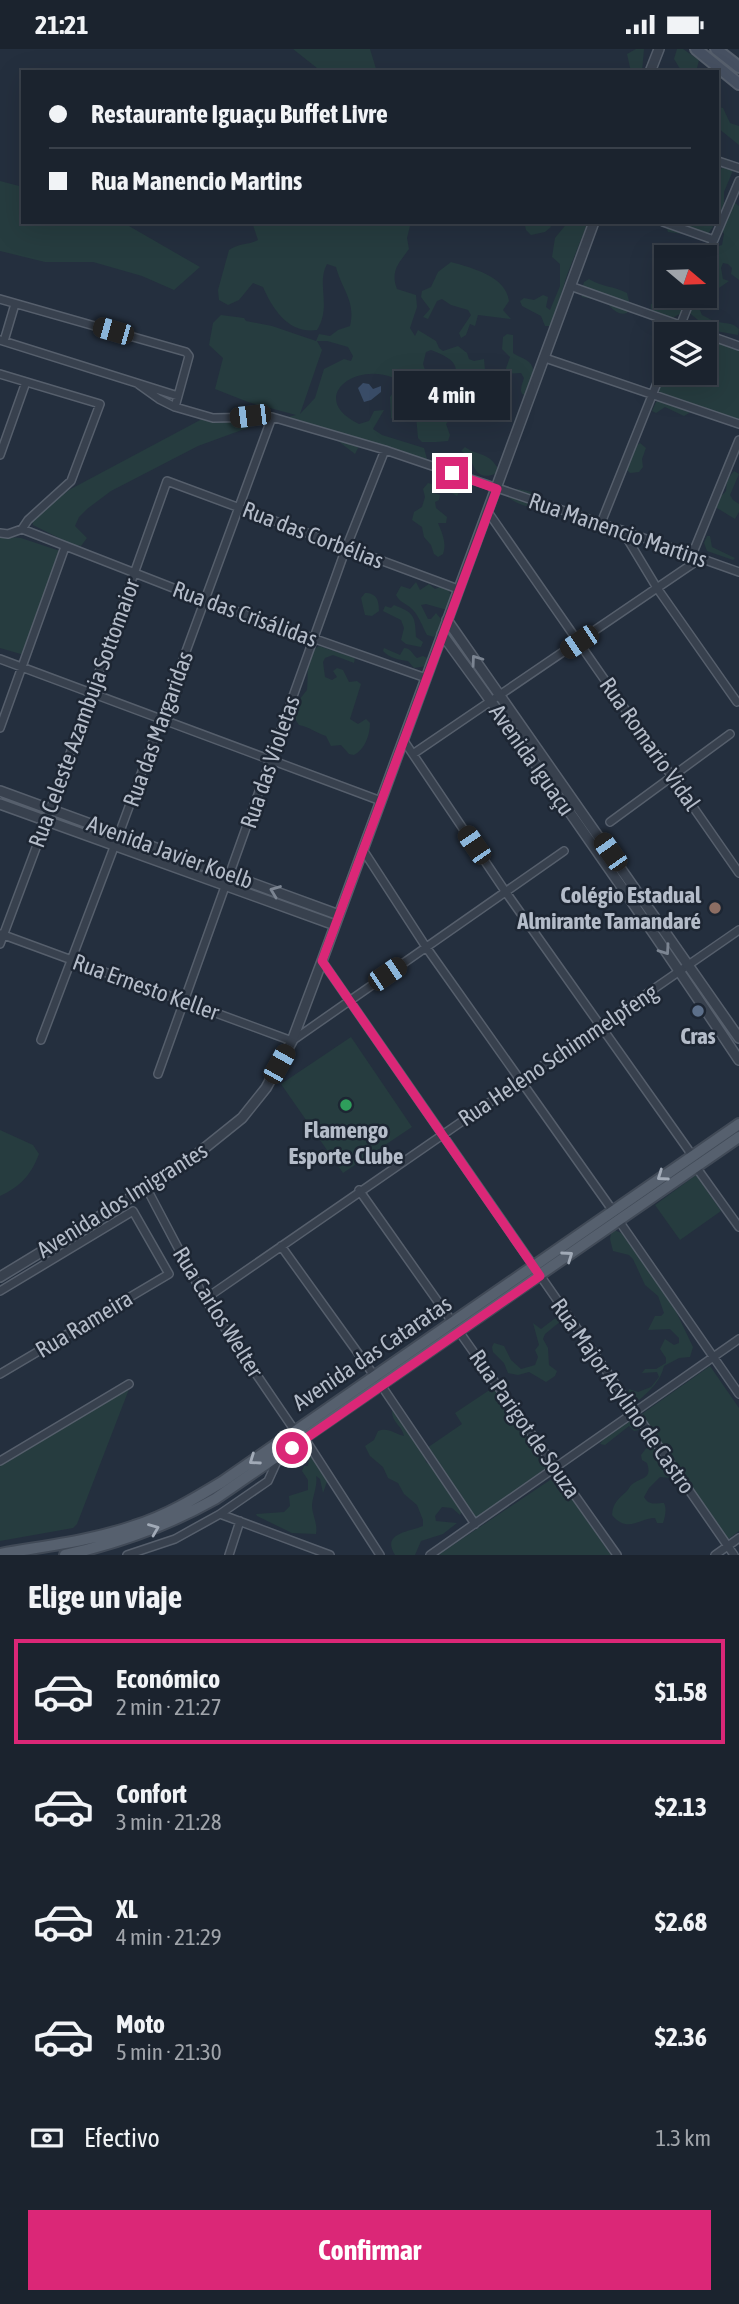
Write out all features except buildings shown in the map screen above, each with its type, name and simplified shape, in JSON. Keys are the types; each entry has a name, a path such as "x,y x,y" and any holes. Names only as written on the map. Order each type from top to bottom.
{"main road":[{"path":"696,49 739,84"},
{"path":"716,49 739,67"},
{"name":"Avenida das Cataratas","path":"616,1216 692,1155 739,1124"},
{"name":"Avenida das Cataratas","path":"0,1554 92,1538 134,1526 178,1508 457,1328 616,1216 739,1137"},
{"name":"Avenida das Cataratas","path":"65,1555 106,1546 185,1517 305,1439 378,1380"}],"street":[{"path":"651,70 659,49"},
{"path":"719,161 739,168"},
{"path":"712,245 739,181"},
{"name":"Avenida dos Imigrantes","path":"0,1277 147,1189 213,1143 242,1118 266,1088 292,1041 593,224"},
{"path":"669,224 714,240"},
{"path":"570,286 672,322"},
{"path":"0,299 186,352 189,356 175,407"},
{"path":"2,340 15,304"},
{"path":"717,338 739,346"},
{"name":"Rua Manencio Martins","path":"2,340 178,396"},
{"path":"545,358 739,424"},
{"path":"0,374 100,404 71,481 28,520 22,529 8,534 0,533"},
{"path":"0,455 26,382"},
{"name":"Rua Manencio Martins","path":"138,384 175,407 213,418 272,417 385,450 739,572"},
{"path":"601,523 655,385"},
{"name":"Rua das Margaridas","path":"41,1040 272,417"},
{"path":"692,555 739,440"},
{"name":"Rua das Violetas","path":"158,1074 313,638 385,450"},
{"name":"Rua das Corbélias","path":"167,481 458,589"},
{"name":"Rua Celeste Azambuja Sottomaior","path":"0,944 167,481"},
{"name":"Rua Romario Vidal","path":"488,512 739,873"},
{"name":"Rua das Crisálidas","path":"22,529 204,600 426,678"},
{"path":"621,530 657,588 737,702"},
{"path":"0,728 65,547"},
{"path":"413,754 701,558"},
{"name":"Avenida Iguaçu","path":"447,620 739,1038"},
{"name":"Avenida Iguaçu","path":"442,634 739,1060"},
{"path":"0,659 381,801"},
{"path":"610,823 730,734"},
{"path":"404,741 505,891 692,1155"},
{"name":"Avenida Javier Koelb","path":"0,791 339,915"},
{"name":"Avenida Javier Koelb","path":"0,804 335,925"},
{"path":"363,850 426,947 739,1394"},
{"path":"292,1041 564,851"},
{"name":"Rua Heleno Schimmelpfeng","path":"205,1299 359,1190 739,930"},
{"name":"Rua Ernesto Keller","path":"2,934 292,1041"},
{"name":"Rua Major Acylino de Castro","path":"322,961 734,1555"},
{"path":"696,1167 739,1227"},
{"name":"Rua Carlos Welter","path":"147,1189 205,1299 295,1431"},
{"name":"Rua Parigot de Souza","path":"359,1190 617,1555"},
{"name":"Rua Rameira","path":"0,1291 132,1211 169,1274 0,1374"},
{"path":"281,1246 378,1380 475,1524"},
{"path":"430,1555 739,1339"},
{"path":"0,1461 129,1384"},
{"path":"305,1439 380,1555"},
{"name":"Avenida das Cataratas","path":"127,1555 175,1539 220,1514 268,1481 279,1457"},
{"path":"220,1514 330,1555"},
{"path":"229,1555 240,1521"},
{"path":"715,1555 739,1538"}],"green space":[{"path":"293,49 370,49 376,70 319,70"},
{"path":"636,49 644,49 642,70 631,70 627,54"},
{"path":"677,49 683,49 699,60 696,70 681,70 674,59"},
{"path":"719,107 723,108 730,123 739,126 739,145 719,129"},
{"path":"724,166 734,168 724,192 724,203 719,216 719,171"},
{"path":"0,181 21,186 21,224 125,224 200,267 174,290 142,276 93,262 45,262 0,251"},
{"path":"734,202 739,206 739,280 731,274 732,268 723,263 723,279 729,281 718,289 718,246 722,245 722,229"},
{"path":"253,224 410,224 407,238 409,249 397,267 395,277 397,289 416,295 417,307 410,328 415,336 418,330 436,341 443,351 458,346 467,353 469,359 484,359 485,387 472,376 457,375 454,364 447,357 431,350 426,352 423,364 425,370 445,371 450,381 449,392 453,396 465,397 470,407 468,412 457,411 446,424 450,435 448,441 422,442 418,438 416,416 411,412 412,407 443,385 440,380 416,383 411,381 405,395 408,411 399,422 391,418 390,397 396,389 394,378 378,374 364,375 351,379 337,394 337,404 344,414 359,424 369,421 374,411 384,410 373,429 382,435 424,448 427,459 417,464 396,454 374,451 365,446 359,438 360,444 355,454 329,434 308,428 301,421 280,424 288,417 296,415 248,402 215,389 223,358 209,345 213,323 221,315 244,318 246,321 272,326 316,341 319,334 330,336 350,326 351,309 348,296 336,267 327,264 323,279 323,312 317,330 298,328 283,319 263,287 253,283 239,300 228,305 219,300 218,290 229,250 258,240","holes":["317,341 348,347 353,356 351,361 344,359 324,369 315,398 300,414 322,350"]},
{"path":"524,224 550,224 551,227 545,232 531,235"},
{"path":"566,224 587,224 551,326 545,326 541,316 522,306 520,301 524,298 534,300 543,295 548,297 546,307 550,310 560,286 560,264 552,257 555,238"},
{"path":"668,224 715,224 706,237 668,232"},
{"path":"451,262 487,274 502,285 509,301 503,310 511,319 478,315 475,326 470,324 466,335 461,338 459,333 471,315 468,310 442,299 437,301 428,319 423,317 430,309 421,297 422,291 431,287 438,272"},
{"path":"589,279 627,293 627,313 619,313 600,296 593,299 582,297 584,282"},
{"path":"651,304 654,304 654,308 699,308 702,315 714,321 734,325 739,329 738,335 717,331 717,322 700,322 686,310 671,319 651,310"},
{"path":"507,334 513,335 513,353 532,365 533,379 527,396 521,391 524,378 521,373 504,374 510,357 502,349 503,337"},
{"path":"717,343 739,351 739,422 658,393 661,385 717,385"},
{"path":"661,399 691,408 684,416 665,407 656,413 652,411 656,402"},
{"path":"204,418 252,421 250,427 198,446 111,491 79,517 75,526 87,538 81,546 71,544 33,525 32,519 69,490"},
{"path":"640,443 646,448 642,459 643,467 639,472 630,473 626,469 633,449"},
{"path":"465,447 494,462 497,473 481,475 468,455 461,451"},
{"path":"454,460 455,472 462,487 457,496 443,488 445,461"},
{"path":"734,471 739,474 730,495 739,504 735,519 717,508 719,498 726,491 727,480"},
{"path":"428,483 432,484 434,493 440,495 435,502 436,508 447,517 446,523 438,523 444,546 443,554 438,557 424,537 422,527 412,520 414,512 422,507 425,497 423,489"},
{"path":"514,489 540,497 547,502 548,509 525,506 505,495"},
{"path":"0,536 21,538 60,551 24,655 0,648"},
{"path":"707,536 710,536 712,547 735,558 733,560 707,551 704,543"},
{"path":"416,582 420,590 429,584 435,589 442,586 449,589 451,600 447,610 421,605 428,619 436,613 441,619 439,630 434,637 427,635 415,613 396,595 401,586 410,589"},
{"path":"365,593 372,594 378,601 379,611 372,616 365,615 361,598"},
{"path":"394,605 412,616 416,637 423,642 421,647 406,644 401,640 404,628 401,620 383,611 385,606 391,608"},
{"path":"319,646 355,658 354,663 333,655 325,658 323,662 325,677 332,680 337,677 333,671 337,668 343,670 349,682 357,681 361,684 350,719 358,724 366,719 370,728 364,745 354,755 349,754 341,745 331,746 326,736 299,725 293,716 295,705 307,690 311,654"},
{"path":"384,648 400,655 404,648 408,649 417,658 427,658 427,666 414,668 408,661 383,651"},
{"name":"Flamengo Esporte Clube","path":"351,1037 412,1127 343,1173 281,1084"},
{"path":"0,1130 33,1145 39,1154 24,1180 0,1196"},
{"path":"696,1175 721,1211 680,1240 655,1205"},
{"path":"612,1229 626,1235 670,1299 693,1347 690,1357 679,1358 664,1366 660,1376 654,1385 639,1400 628,1394 629,1389 638,1392 651,1387 659,1377 657,1372 642,1373 645,1369 656,1369 666,1363 660,1349 665,1339 674,1345 679,1343 679,1338 670,1329 648,1330 655,1316 664,1313 658,1296 645,1285 629,1255 613,1251 610,1239"},
{"path":"559,1318 561,1321 545,1334 543,1339 548,1348 549,1365 557,1371 555,1376 546,1382 529,1372 518,1375 508,1373 504,1363 493,1352 494,1343 504,1346 511,1360 521,1369 535,1365 538,1357 535,1350 539,1345 533,1323 541,1329"},
{"path":"710,1366 739,1408 739,1531 726,1541 639,1416"},
{"path":"131,1384 77,1524 73,1528 0,1541 0,1465"},
{"path":"494,1387 549,1466 476,1518 427,1448 462,1424 455,1413"},
{"path":"392,1411 462,1511 460,1515 452,1508 442,1507 435,1516 436,1521 457,1523 443,1534 421,1541 415,1555 395,1555 392,1542 398,1535 423,1526 417,1505 404,1494 398,1483 388,1478 383,1467 370,1456 365,1446 374,1440 378,1431 388,1430 404,1436"},
{"path":"629,1420 639,1430 634,1431 629,1426 605,1445 600,1444 606,1436"},
{"path":"648,1446 654,1448 675,1475 671,1478 660,1477 644,1497 650,1503 664,1503 666,1510 663,1523 657,1523 655,1518 634,1524 623,1523 612,1515 613,1507 631,1485 648,1474 647,1463 642,1460 641,1455"},
{"path":"310,1452 328,1479 323,1493 320,1479 316,1476 312,1505 316,1534 292,1533 257,1516 256,1514 284,1512 290,1506 289,1496 308,1490 308,1480 302,1471 304,1466 308,1466"},
{"path":"556,1476 611,1555 438,1555"}],"water":[{"path":"363,383 369,384 373,389 381,386 381,392 364,402 358,388"}],"place":[{"name":"Colégio Estadual Almirante Tamandaré","path":"715,908"},
{"name":"Cras","path":"698,1011"},
{"name":"Flamengo Esporte Clube","path":"346,1105"}],"route":[{"path":"292,1448 540,1276 322,961 497,489 452,473"}]}
